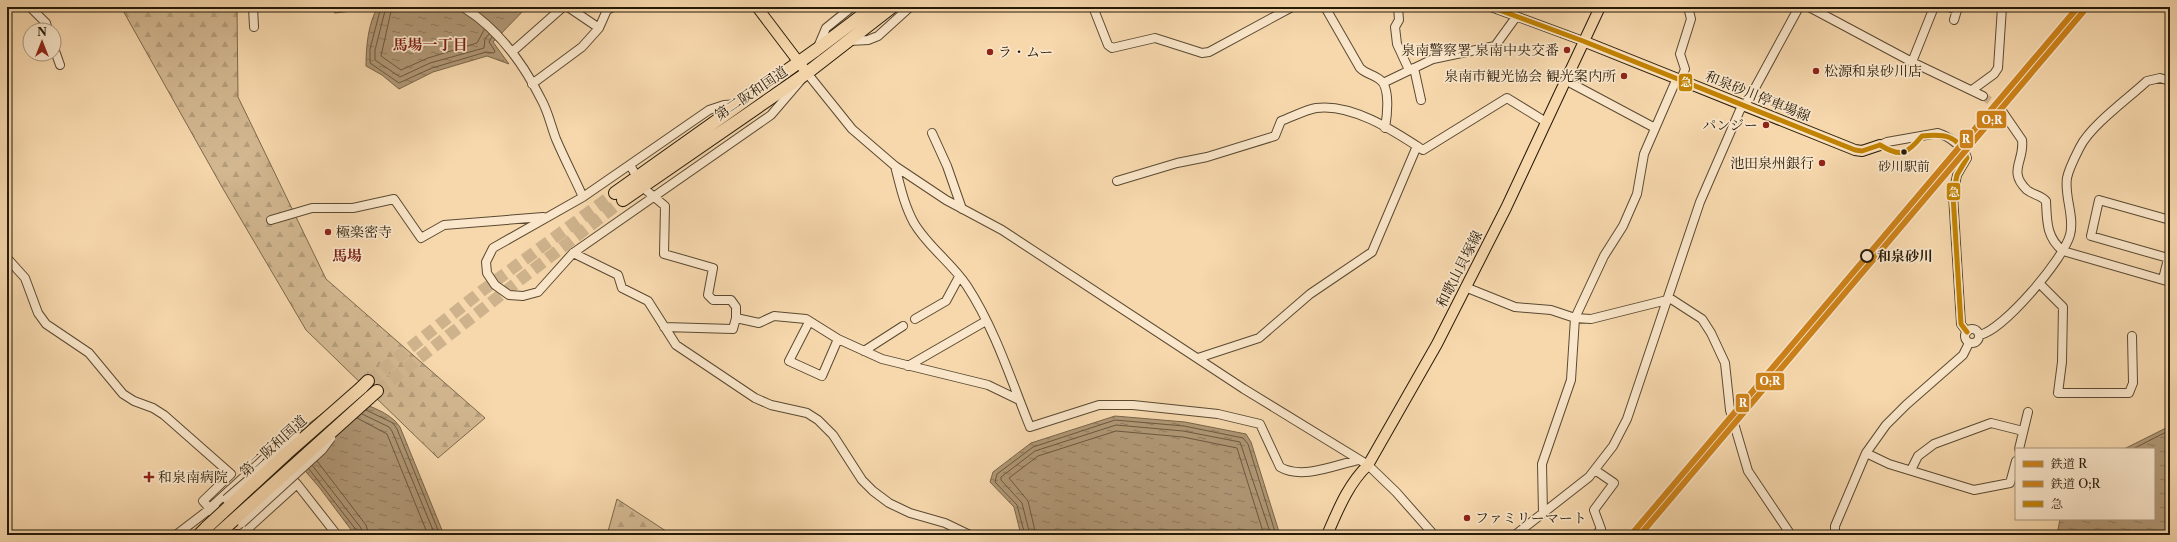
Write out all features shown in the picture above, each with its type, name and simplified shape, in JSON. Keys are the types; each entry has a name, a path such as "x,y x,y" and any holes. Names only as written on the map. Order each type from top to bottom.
{"highway":[{"name":"第二阪和国道","path":"873,7 740,104 619,196 807,73 892,7"},
{"name":"第二阪和国道","path":"208,532 332,413 365,384"},
{"name":"第二阪和国道","path":"208,532 373,395"}],"main road":[{"path":"757,7 807,73"},
{"name":"和歌山貝塚線","path":"1327,535 1347,493 1360,473 1368,465 1437,344 1506,208 1600,7"},
{"name":"和泉砂川停車場線","path":"1583,41 1855,150 1862,151 1880,145"}],"street":[{"path":"30,7 45,22"},
{"path":"253,7 254,27"},
{"path":"463,7 493,32 512,52 542,99 556,140 583,197"},
{"path":"512,52 564,7"},
{"path":"568,7 599,28"},
{"path":"532,84 582,47 599,28 607,10 613,7"},
{"path":"816,50 826,28 852,7"},
{"path":"850,41 868,40 878,36 910,7"},
{"path":"1093,7 1108,45 1112,48 1155,38 1202,53 1209,52 1292,7"},
{"path":"1325,7 1360,68 1367,74 1380,79 1383,83 1388,106 1385,128"},
{"path":"1398,7 1399,20 1396,27 1397,44 1411,69 1421,100"},
{"path":"1491,7 1583,41"},
{"path":"1543,513 1542,464 1571,380 1575,318 1604,256 1622,226 1638,194 1644,154 1655,128 1685,69 1680,54 1691,19 1688,7"},
{"path":"1515,535 1595,470 1613,446 1627,420 1700,202 1743,106 1749,99 1799,7"},
{"path":"1809,7 1912,62 1983,96"},
{"path":"1912,62 1934,7"},
{"path":"1949,7 1957,10 1954,20"},
{"path":"1972,90 1994,74 1998,68 2002,7"},
{"path":"1383,83 1433,59 1495,46 1516,16"},
{"path":"740,104 724,104 708,110 632,168 493,248 486,262 487,273 495,285 509,295 523,296 538,292 573,253 771,115 807,73 852,129 895,166 962,209 1002,230 1303,427 1368,465 1396,492 1434,535"},
{"path":"1969,343 1977,342 1980,336 1996,327 2039,283 2063,251 2070,235 2071,226 2067,178 2086,137 2147,81 2160,78 2170,81"},
{"path":"1565,80 1655,128"},
{"path":"1117,181 1177,163 1207,157 1275,136 1281,121 1314,108 1341,109 1356,114 1401,134 1423,150 1507,98 1546,122"},
{"path":"2000,108 2022,140 2023,145 2017,168 2018,180 2028,191 2046,201 2048,234 2055,244 2063,251 2167,281 2169,255 2091,236 2100,200 2170,220"},
{"path":"932,133 947,166 962,209"},
{"path":"1880,145 1887,142 1938,133 1948,137 1966,152 1967,158 1957,175 1953,195 1961,324 1967,332 1966,338 1969,343"},
{"path":"1198,358 1259,338 1310,294 1372,252 1417,146"},
{"path":"895,166 904,202 914,224 966,284 986,321 1030,427 1099,405 1133,405 1218,414 1260,424 1280,467 1286,471 1308,472 1358,460"},
{"path":"647,191 665,206 664,254 713,268 708,295 712,300 731,300 736,307 736,318 733,329 664,327"},
{"path":"271,220 312,208 353,208 394,199 421,238 444,225 547,216"},
{"path":"573,253 618,275 622,288 648,301 676,345 755,398 771,405 807,413 818,420 833,435 862,480 873,491 889,503 910,513 945,523 970,535"},
{"path":"7,258 25,278 38,313 46,324 89,352 123,394 134,401 153,408 164,415 231,474 203,501 232,534 242,534 297,484"},
{"path":"7,271 16,268"},
{"path":"915,319 946,301 960,277"},
{"path":"2039,283 2063,307 2062,362 2058,393 2129,393 2133,383 2132,336"},
{"path":"1465,287 1515,307 1551,310 1575,318 1591,319 1668,298 1702,319 1711,333 1725,363 1730,410 1748,471 1791,535"},
{"path":"736,318 759,323 774,316 789,316 809,322 838,339 882,359 988,385 1019,400"},
{"path":"908,366 986,321"},
{"path":"809,322 789,361 822,376 838,339"},
{"path":"864,351 903,326"},
{"path":"1967,332 1976,330 1980,336"},
{"path":"1835,535 1835,526 1866,453 1893,417 1963,355 1969,343"},
{"path":"2019,448 2028,412"},
{"path":"210,508 226,499 288,444 332,413"},
{"path":"232,534 242,523 322,450 349,416"},
{"path":"1911,470 1918,456 1934,444 1991,423 2023,431"},
{"path":"1866,453 1889,464 1974,490 2010,483 2015,465"},
{"path":"176,535 210,508 268,456 297,484 337,535"},
{"path":"1595,470 1614,482 1594,510 1601,529 1596,535"}],"green space":[{"path":"121,7 237,7 238,97 326,279 485,418 438,458 306,330 222,187"},
{"path":"617,499 672,535 607,535"}],"water":[{"path":"328,7 356,7 352,11 335,13"},
{"path":"378,7 527,7 493,42 509,64 487,56 433,72 399,89 382,75 366,66 367,43 370,28"},
{"path":"344,397 382,412 395,421 400,427 444,535 355,535 319,487 282,444"},
{"path":"1115,416 1185,422 1246,434 1251,442 1280,535 1021,535 1014,507 990,482 993,472 1031,443"},
{"path":"2170,426 2170,535 2057,535 2060,520 2155,520 2155,448 2126,448"}],"tunnel":[{"path":"1983,96 2000,108"},
{"path":"368,381 483,290 615,193"},
{"path":"377,391 623,200"}],"rail line":[{"name":"R","path":"1631,535 2078,7"},
{"name":"O;R","path":"1640,535 2083,12"}],"transit line":[{"name":"急","path":"1491,7 1583,41 1855,150 1862,151 1880,145"},
{"name":"急","path":"1880,145 1893,152 1899,153 1908,150 1922,136 1937,135 1949,137 1954,140 1959,144 1967,158 1957,175 1953,195 1961,324 1967,332"}],"place":[{"name":"泉南警察署 泉南中央交番","path":"1567,50"},
{"name":"ラ・ムー","path":"990,52"},
{"name":"松源和泉砂川店","path":"1816,71"},
{"name":"泉南市観光協会 観光案内所","path":"1624,76"},
{"name":"パンジー","path":"1766,125"},
{"name":"砂川駅前","path":"1904,152"},
{"name":"池田泉州銀行","path":"1822,163"},
{"name":"極楽密寺","path":"328,232"},
{"name":"和泉砂川","path":"1867,256"},
{"name":"和泉南病院","path":"149,477"},
{"name":"ファミリーマート","path":"1467,518"}],"district":[{"name":"馬場一丁目","path":"430,44"},
{"name":"馬場","path":"347,255"}]}
